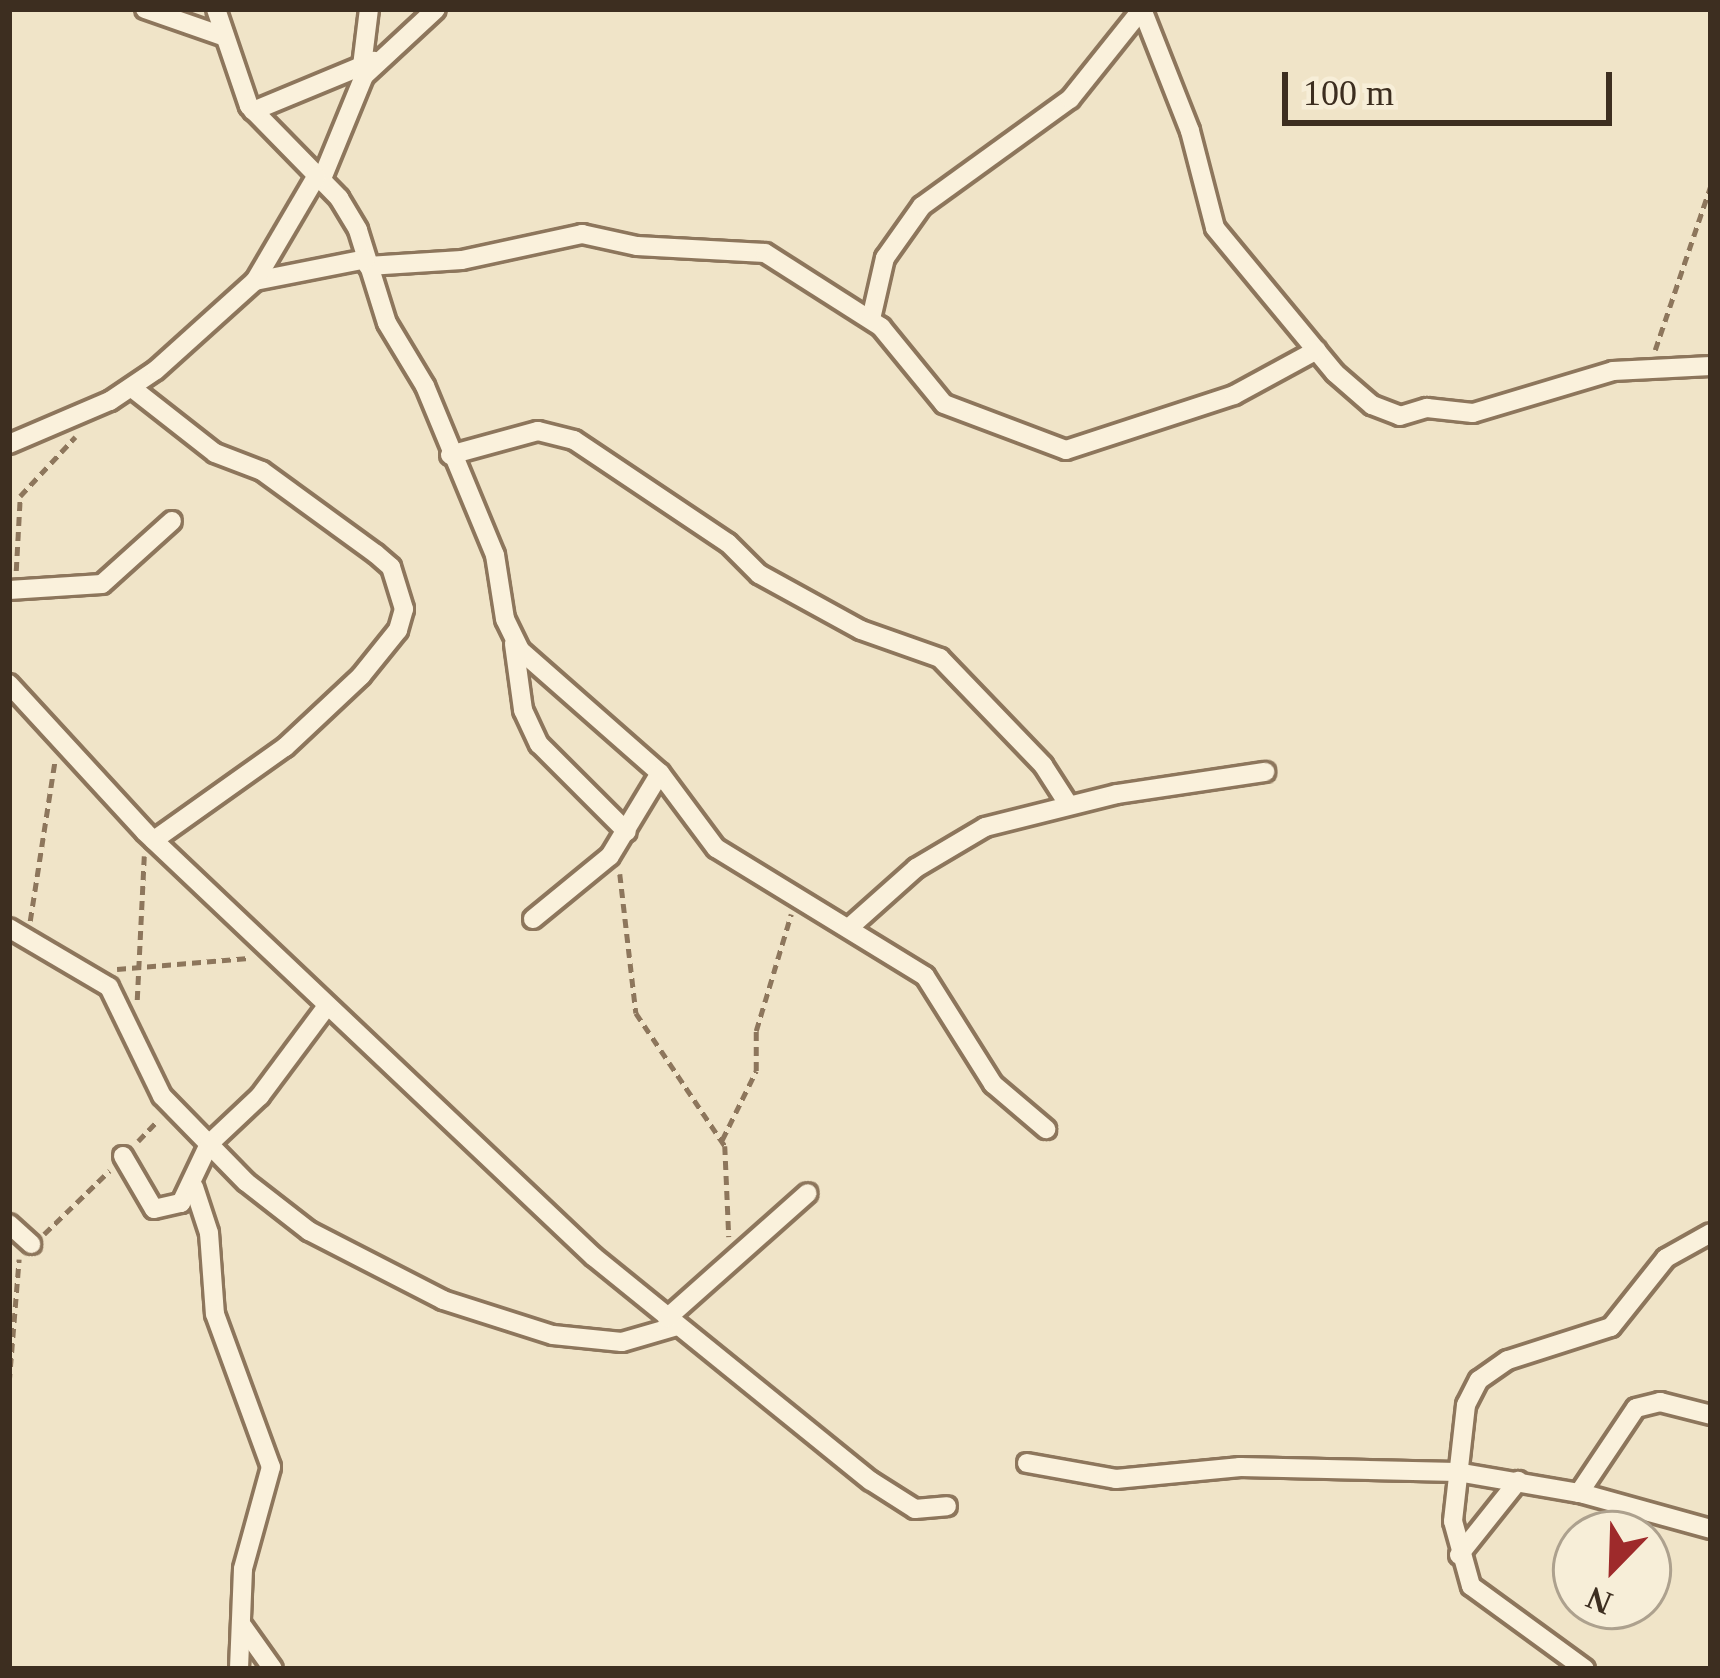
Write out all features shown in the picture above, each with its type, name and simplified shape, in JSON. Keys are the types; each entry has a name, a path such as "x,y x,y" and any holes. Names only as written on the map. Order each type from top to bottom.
{"street":[{"path":"145,9 222,36"},
{"path":"216,9 253,111 318,179 358,230 495,555 523,710 538,744 627,832"},
{"path":"9,444 132,388 255,281 318,179 368,64 369,9"},
{"path":"253,111 368,64 436,9"},
{"path":"871,320 885,258 922,206 1070,99 1142,9 1190,131 1215,227 1350,389 1400,416 1427,408 1473,413 1650,366 1711,366"},
{"path":"255,281 368,262 462,260 523,242 606,234 637,246 765,253 871,320 944,404 1066,450 1234,395 1318,350"},
{"path":"132,388 215,453 262,471 376,554 392,568 404,609 398,630 361,676 285,747 150,836"},
{"path":"9,422 28,432"},
{"path":"450,455 538,431 574,440 728,543 759,574 861,631 940,658 1043,765 1068,804"},
{"path":"11,589 102,584 172,521"},
{"path":"512,634 533,667 660,773 716,848 851,926 925,976 993,1084 1046,1129"},
{"path":"13,695 150,836 496,1169 672,1322 891,1495 926,1511 947,1506"},
{"path":"851,926 916,868 985,827 1068,804 1265,772"},
{"path":"533,919 610,856 660,773"},
{"path":"9,928 89,972 122,1006 172,1107 308,1231 443,1300 593,1344 672,1322 729,1261 808,1193"},
{"path":"123,1156 154,1209 170,1210 194,1187 209,1144 260,1096 327,1006"},
{"path":"194,1187 209,1233 215,1314 271,1468 242,1568 239,1669"},
{"path":"9,1224 32,1244"},
{"path":"1585,1669 1471,1586 1459,1555 1457,1472 1478,1380 1508,1360 1611,1327 1666,1258 1711,1233"},
{"path":"1579,1493 1636,1408 1660,1402 1711,1415"},
{"path":"1027,1463 1116,1479 1240,1467 1457,1472 1579,1493 1711,1529"},
{"path":"1459,1555 1518,1481"},
{"path":"240,1622 273,1669"}],"path":[{"path":"1650,366 1711,185"},
{"path":"11,589 20,496 68,448 89,410"},
{"path":"28,938 60,740"},
{"path":"136,967 150,836"},
{"path":"610,856 628,897 640,1025 663,1046 676,1083 722,1140 730,1173 729,1261"},
{"path":"722,1140 756,1072 756,1031 779,970 794,897"},
{"path":"89,972 272,954"},
{"path":"9,1382 18,1336 16,1265 172,1107"}]}
